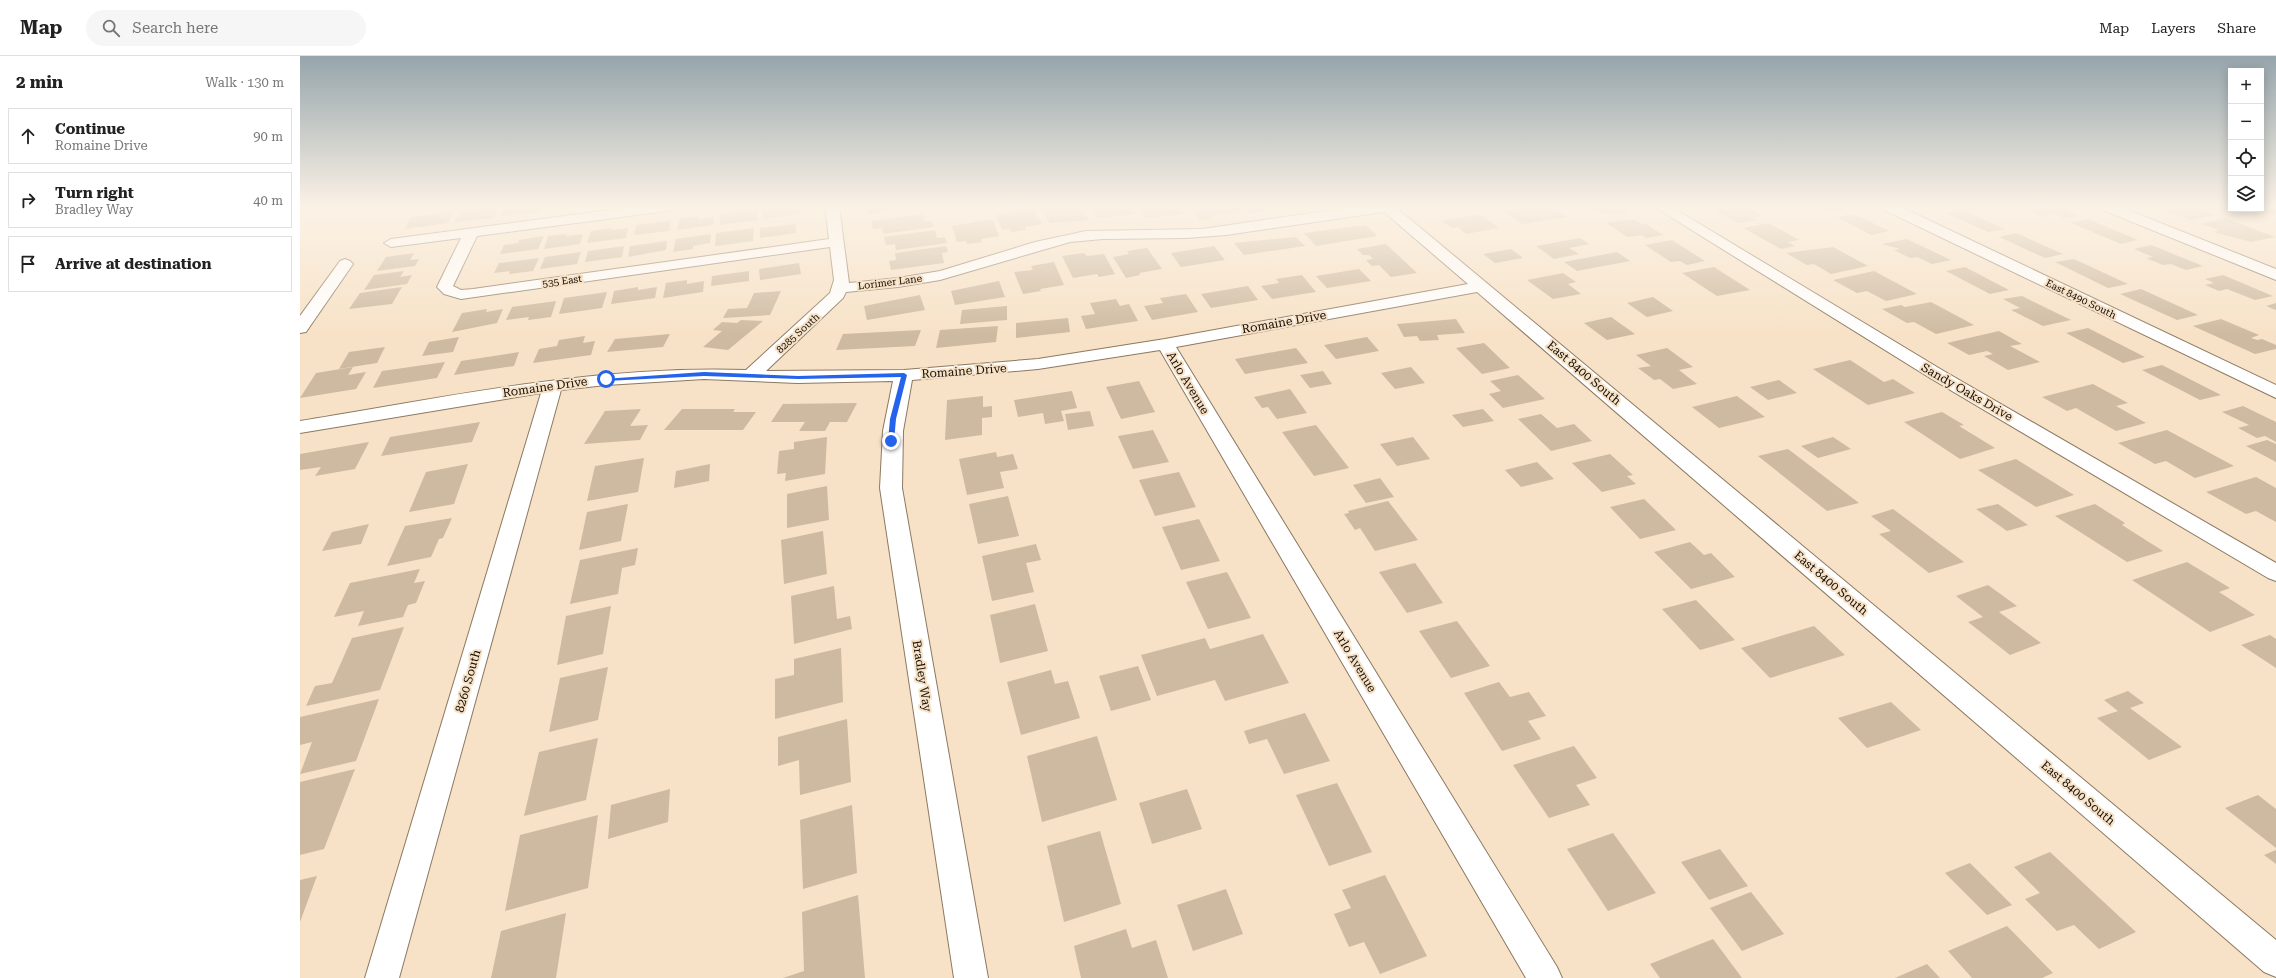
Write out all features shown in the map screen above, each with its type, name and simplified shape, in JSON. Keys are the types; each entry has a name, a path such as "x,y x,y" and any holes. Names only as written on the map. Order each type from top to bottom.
{"street":[{"name":"535 East","path":"463,249 445,287 448,291 455,294 485,292 787,249"},
{"path":"837,249 841,288"},
{"name":"Lorimer Lane","path":"841,288 902,283 930,278 980,264 1022,249"},
{"name":"East 8400 South","path":"1439,249 2276,961"},
{"name":"Sandy Oaks Drive","path":"1731,249 1936,374 2276,573"},
{"name":"East 8490 South","path":"1977,249 2276,392"},
{"path":"2213,249 2276,274"},
{"path":"300,328 345,264"},
{"name":"Romaine Drive","path":"300,427 554,385 656,376 798,377 904,375 972,371 1038,364 1165,344 1482,286"},
{"name":"8285 South","path":"750,376 831,303 841,288"},
{"name":"Arlo Avenue","path":"1165,344 1545,978"},
{"name":"Bradley Way","path":"904,375 893,419 890,464 892,488 971,978"},
{"name":"8260 South","path":"382,978 554,385"}],"building":[{"path":"502,249 538,249 500,254"},
{"path":"623,249 622,257 585,262 588,251"},
{"path":"629,249 666,249 666,250 628,257"},
{"path":"674,249 693,249 673,252"},
{"path":"924,249 947,249 948,252 942,253 944,263 891,270 889,261 896,260 895,253"},
{"path":"1148,249 1162,269 1139,273 1140,275 1126,278 1113,257 1129,254 1127,251"},
{"path":"1195,249 1216,249 1225,260 1181,267 1171,253"},
{"path":"1239,249 1284,249 1244,255"},
{"path":"1357,249 1391,249 1417,273 1391,277 1379,265 1372,266 1366,260 1373,259 1369,255 1363,255"},
{"path":"1511,249 1523,258 1495,263 1483,254"},
{"path":"1540,249 1571,249 1579,254 1554,259"},
{"path":"1651,249 1686,249 1705,261 1687,265 1680,261 1671,262"},
{"path":"1817,249 1837,249 1868,266 1831,274 1814,264 1807,265 1786,253"},
{"path":"1928,249 1951,260 1932,264 1917,257 1910,258 1894,250"},
{"path":"2025,249 2052,249 2063,254 2045,258"},
{"path":"2134,249 2161,249 2203,266 2186,270 2171,264 2163,265 2146,258 2153,257"},
{"path":"581,252 577,264 540,269 545,257"},
{"path":"1617,252 1630,261 1577,271 1564,262"},
{"path":"414,253 410,260 419,259 415,266 377,271 386,257"},
{"path":"1084,253 1087,256 1104,254 1115,274 1099,277 1097,274 1073,278 1062,256"},
{"path":"539,258 533,271 509,274 510,271 494,273 499,263"},
{"path":"2074,259 2128,284 2108,288 2055,262"},
{"path":"1054,262 1064,285 1040,289 1041,291 1023,294 1014,272 1033,270 1031,266"},
{"path":"799,263 801,274 760,280 759,269"},
{"path":"1714,267 1750,290 1717,296 1682,273"},
{"path":"1965,267 2009,290 1990,294 1946,271"},
{"path":"1359,269 1371,281 1327,288 1316,276"},
{"path":"404,271 400,277 412,275 407,284 364,290 374,275"},
{"path":"749,271 749,281 711,286 712,276"},
{"path":"1874,271 1917,294 1886,301 1867,291 1857,293 1833,280"},
{"path":"1563,273 1576,282 1568,284 1581,294 1553,299 1527,280"},
{"path":"1302,275 1316,292 1272,299 1261,286 1279,283 1276,279"},
{"path":"2223,275 2273,296 2255,300 2227,289 2219,291 2205,285 2214,283 2205,279"},
{"path":"687,280 687,284 704,281 703,292 663,298 666,283"},
{"path":"999,281 1005,297 955,305 951,291"},
{"path":"1248,286 1258,300 1211,308 1201,294"},
{"path":"402,287 392,304 349,309 360,293"},
{"path":"638,287 638,290 657,287 655,298 611,304 614,291"},
{"path":"2141,289 2198,315 2177,320 2120,294"},
{"path":"781,291 770,315 723,318 728,309 747,308 754,293"},
{"path":"607,292 602,308 559,314 564,298"},
{"path":"1186,294 1198,312 1152,320 1144,306 1163,303 1160,298"},
{"path":"920,295 925,310 867,320 864,306"},
{"path":"2022,296 2071,320 2043,326 2011,310 2020,308 2003,299"},
{"path":"1653,297 1673,311 1647,317 1627,303"},
{"path":"1116,299 1120,306 1129,304 1138,321 1086,329 1081,316 1095,314 1090,303"},
{"path":"556,301 551,317 528,320 529,317 506,320 512,307"},
{"path":"1931,302 1974,325 1936,334 1914,322 1907,323 1882,309 1901,305 1905,307"},
{"path":"2276,303 2276,310 2266,306"},
{"path":"1007,306 1007,320 960,324 962,310"},
{"path":"487,309 486,312 503,309 497,323 452,332 462,313"},
{"path":"1611,317 1635,334 1607,340 1584,323"},
{"path":"1068,318 1070,332 1016,338 1016,323"},
{"path":"1456,319 1465,333 1437,335 1439,340 1420,341 1417,336 1404,337 1397,324"},
{"path":"2221,319 2259,335 2251,338 2257,340 2262,339 2276,345 2276,349 2255,354 2193,326"},
{"path":"741,320 763,321 728,350 703,347 722,331 713,330 722,322 737,323"},
{"path":"998,326 996,342 936,348 940,330"},
{"path":"2088,328 2145,357 2123,363 2066,333"},
{"path":"921,330 915,346 836,350 843,334"},
{"path":"1999,331 2022,344 2010,346 2040,362 2008,370 1984,356 1993,354 1987,351 1969,355 1947,343"},
{"path":"670,334 663,347 607,352 615,339"},
{"path":"585,336 583,343 595,341 591,355 533,363 539,349 557,346 559,340"},
{"path":"459,337 453,352 422,356 429,342"},
{"path":"1367,337 1379,351 1336,359 1324,345"},
{"path":"1484,343 1510,368 1482,374 1456,348"},
{"path":"385,347 377,363 339,369 349,352"},
{"path":"1296,348 1308,363 1245,374 1235,359"},
{"path":"1667,348 1693,367 1679,370 1697,384 1673,389 1660,379 1654,380 1638,368 1651,366 1636,355"},
{"path":"519,352 514,366 454,375 461,361"},
{"path":"1850,360 1884,382 1893,379 1915,393 1868,405 1813,369"},
{"path":"445,362 437,378 373,388 382,371"},
{"path":"2162,365 2221,395 2200,400 2142,370"},
{"path":"353,367 348,375 366,372 356,389 300,398 316,373"},
{"path":"1411,367 1425,383 1395,389 1381,373"},
{"path":"1323,371 1332,384 1310,388 1300,375"},
{"path":"1518,375 1545,399 1503,408 1489,394 1501,391 1490,381"},
{"path":"1779,380 1797,393 1768,400 1750,387"},
{"path":"1139,381 1155,412 1121,419 1106,387"},
{"path":"2093,384 2128,403 2116,406 2146,423 2116,431 2076,408 2067,411 2042,397"},
{"path":"1290,389 1307,413 1277,419 1268,407 1262,408 1254,397"},
{"path":"1072,391 1077,408 1061,411 1064,421 1045,424 1043,413 1018,417 1014,400"},
{"path":"983,396 983,407 992,406 992,417 982,418 982,435 945,440 947,400"},
{"path":"1737,396 1765,417 1719,428 1692,407"},
{"path":"857,403 847,422 830,422 825,431 799,431 805,422 771,422 783,404"},
{"path":"2243,406 2276,422 2276,442 2265,436 2257,438 2238,428 2249,425 2222,412"},
{"path":"641,409 630,426 648,425 640,440 584,444 605,411"},
{"path":"682,409 735,409 733,412 756,412 743,430 664,430"},
{"path":"1483,409 1494,421 1463,427 1452,415"},
{"path":"1090,411 1094,426 1068,430 1065,414"},
{"path":"1942,412 1964,425 1959,426 1995,448 1960,459 1904,422"},
{"path":"1541,414 1557,428 1574,424 1592,441 1551,451 1518,419"},
{"path":"480,422 472,442 381,456 390,437"},
{"path":"1316,425 1349,468 1314,476 1282,432"},
{"path":"1153,430 1169,462 1133,469 1118,436"},
{"path":"2167,430 2234,466 2195,478 2166,461 2155,464 2118,443"},
{"path":"827,437 825,474 785,481 786,473 777,474 779,451 794,449 794,442"},
{"path":"1413,437 1430,459 1397,466 1380,444"},
{"path":"1833,437 1851,449 1818,458 1801,446"},
{"path":"2267,440 2276,444 2276,462 2246,446"},
{"path":"369,442 355,469 315,476 321,467 300,470 300,454"},
{"path":"1788,449 1859,503 1827,511 1758,456"},
{"path":"996,452 997,457 1013,454 1018,469 1000,472 1004,488 967,495 959,459"},
{"path":"1610,454 1633,475 1627,476 1636,484 1602,492 1572,463"},
{"path":"644,458 638,492 587,501 595,466"},
{"path":"2016,459 2074,495 2036,507 1978,470"},
{"path":"1537,462 1554,479 1521,487 1505,470"},
{"path":"468,464 454,504 409,512 426,472"},
{"path":"710,464 709,481 674,488 676,471"},
{"path":"1179,472 1196,507 1155,516 1139,480"},
{"path":"2256,477 2276,488 2276,522 2256,511 2246,514 2206,492"},
{"path":"1380,478 1394,497 1366,503 1353,485"},
{"path":"827,486 829,520 787,528 787,494"},
{"path":"1008,496 1019,536 978,544 969,504"},
{"path":"1644,499 1676,530 1640,539 1610,507"},
{"path":"1388,501 1418,540 1375,551 1360,528 1355,530 1344,514 1349,513 1348,511"},
{"path":"628,504 621,541 579,550 587,512"},
{"path":"1998,504 2028,525 2007,531 1976,509"},
{"path":"2095,504 2125,523 2122,525 2163,551 2127,562 2055,516"},
{"path":"1893,509 1964,562 1929,573 1879,534 1891,531 1871,516"},
{"path":"452,518 443,538 439,539 431,557 387,566 405,526"},
{"path":"1199,519 1220,561 1181,570 1162,527"},
{"path":"369,524 361,544 322,551 332,532"},
{"path":"823,531 827,574 784,584 781,540"},
{"path":"1690,542 1704,555 1711,553 1735,577 1691,589 1654,552"},
{"path":"1036,544 1041,560 1026,563 1034,592 992,601 982,556"},
{"path":"638,548 635,565 622,568 618,594 570,604 580,560"},
{"path":"2187,562 2230,588 2219,592 2255,615 2210,632 2132,580"},
{"path":"1415,563 1443,603 1407,613 1379,572"},
{"path":"420,569 414,583 425,581 416,603 408,605 403,617 358,626 364,611 334,617 350,583"},
{"path":"1227,572 1251,618 1208,629 1186,582"},
{"path":"1988,585 2017,606 1999,612 2041,643 2010,655 1968,622 1983,617 1956,596"},
{"path":"834,586 837,619 850,616 852,629 794,644 791,596"},
{"path":"1696,600 1735,640 1700,650 1662,609"},
{"path":"1035,604 1048,651 1000,663 990,615"},
{"path":"611,606 603,654 557,665 566,616"},
{"path":"1457,621 1490,666 1451,678 1419,631"},
{"path":"1814,626 1845,655 1770,678 1741,648"},
{"path":"404,627 380,690 306,706 315,686 332,683 352,638"},
{"path":"1263,634 1289,683 1225,701 1215,680 1157,696 1141,655 1205,638 1210,649"},
{"path":"2270,635 2276,639 2276,668 2241,645"},
{"path":"841,648 843,702 775,719 775,679 794,675 794,659"},
{"path":"1138,666 1151,700 1111,711 1099,676"},
{"path":"608,667 598,720 549,732 560,678"},
{"path":"1051,670 1055,684 1068,681 1080,718 1021,735 1007,682"},
{"path":"1499,682 1510,697 1529,692 1546,716 1528,721 1541,739 1502,751 1464,693"},
{"path":"2128,691 2144,703 2130,708 2182,747 2149,760 2097,718 2118,711 2104,700"},
{"path":"379,699 356,761 300,774 312,742 300,745 300,717"},
{"path":"1891,702 1921,730 1867,748 1838,718"},
{"path":"1305,713 1330,761 1284,774 1267,739 1249,744 1244,731"},
{"path":"847,719 851,782 800,795 799,760 778,766 778,737"},
{"path":"1097,736 1117,800 1042,822 1027,756"},
{"path":"598,738 586,800 524,816 539,752"},
{"path":"1574,746 1597,778 1576,785 1590,805 1549,818 1513,765"},
{"path":"355,769 324,849 300,855 300,782"},
{"path":"1337,783 1372,852 1329,866 1296,795"},
{"path":"670,789 668,822 608,839 611,805"},
{"path":"1187,789 1202,829 1152,844 1139,803"},
{"path":"2258,795 2276,809 2276,848 2225,808"},
{"path":"852,805 857,873 803,889 800,820"},
{"path":"598,815 588,888 505,911 520,835"},
{"path":"1100,831 1121,904 1064,922 1047,846"},
{"path":"1613,833 1656,893 1608,911 1567,849"},
{"path":"1720,849 1748,886 1709,900 1681,862"},
{"path":"2276,850 2276,864 2264,855"},
{"path":"2050,852 2136,932 2099,949 2074,925 2057,931 2025,899 2040,893 2014,867"},
{"path":"1970,863 2012,905 1987,915 1945,873"},
{"path":"1385,875 1427,956 1380,974 1364,942 1349,947 1334,914 1351,908 1342,890"},
{"path":"317,876 300,922 300,880"},
{"path":"1226,889 1243,934 1193,951 1177,905"},
{"path":"1751,892 1784,934 1742,951 1710,908"},
{"path":"858,895 865,978 783,978 804,971 802,912"},
{"path":"566,913 556,978 491,978 501,931"},
{"path":"2007,926 2053,973 2042,978 1972,978 1948,951"},
{"path":"1126,929 1132,948 1156,940 1168,978 1081,978 1074,946"},
{"path":"1713,939 1742,978 1660,978 1650,964"},
{"path":"1927,964 1940,978 1895,978"}],"route":[{"path":"606,379 704,374 798,377 904,375 893,419 891,441"}]}
